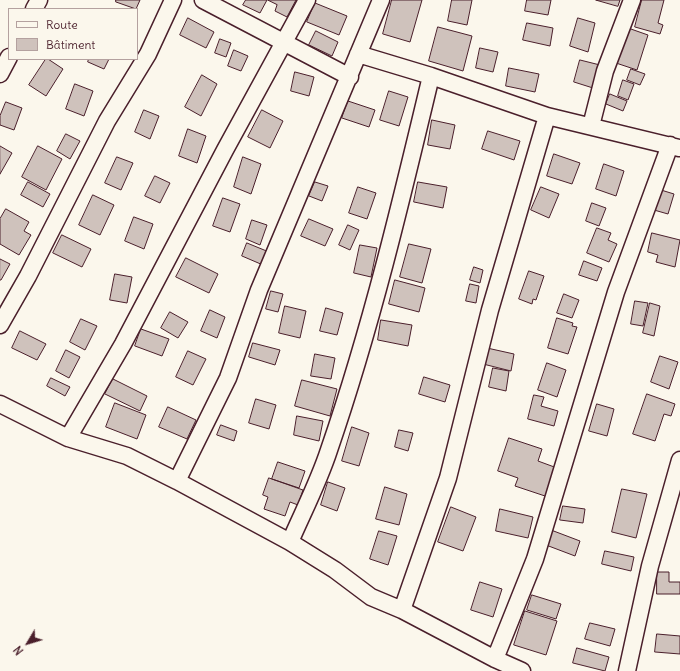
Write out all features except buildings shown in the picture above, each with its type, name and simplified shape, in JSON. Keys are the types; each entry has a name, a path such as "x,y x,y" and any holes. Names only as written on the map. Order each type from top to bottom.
{"street":[{"path":"0,325 28,276 107,121 148,54 173,0"},
{"path":"203,0 350,77"},
{"path":"68,438 123,344 217,164 285,42 306,0"},
{"path":"177,481 228,378 259,290 323,136 350,77 381,0"},
{"path":"591,126 605,71 632,0"},
{"path":"358,54 431,76 547,116 675,146 616,292 535,558 495,659"},
{"path":"0,74 8,59"},
{"path":"290,542 329,452 353,374 391,244 431,76"},
{"path":"402,610 448,478 490,310 547,116"},
{"path":"0,404 68,438 128,456 177,481 290,542 335,570 371,597 402,610 495,659 522,671"},
{"path":"628,671 650,566 680,460"}]}
